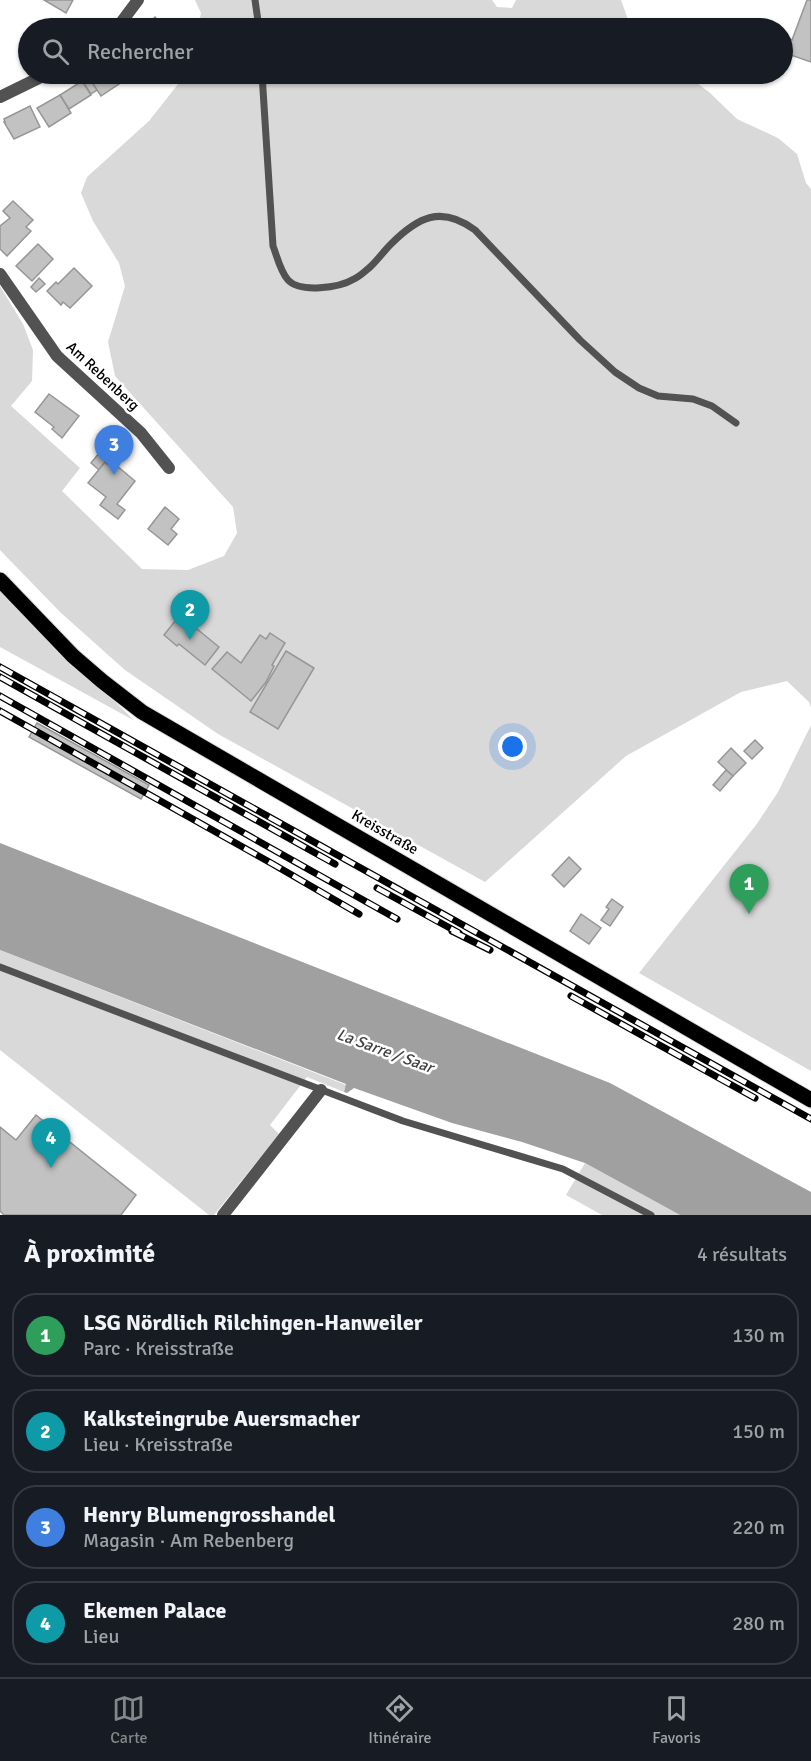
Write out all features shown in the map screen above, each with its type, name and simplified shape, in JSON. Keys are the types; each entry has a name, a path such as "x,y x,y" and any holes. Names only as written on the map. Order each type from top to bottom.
{"main road":[{"name":"Kreisstraße","path":"0,580 73,656 142,712 811,1100"}],"street":[{"path":"124,18 138,0"},
{"path":"0,97 27,84"},
{"name":"Am Rebenberg","path":"0,274 57,356 141,433 169,468"},
{"path":"223,1215 321,1090"}],"lane":[{"path":"255,0 258,18"},
{"path":"263,84 273,246 288,281 300,286 315,288 342,284 354,279 371,266 397,239 421,220 450,216 463,221 475,230 580,340 615,372 658,396 693,399 712,406 736,423"},
{"path":"0,967 445,1136 563,1169 651,1215"}],"shaded area":[{"path":"195,0 492,0 497,7 512,8 516,0 621,0 627,18 200,18 201,13"},
{"path":"178,84 698,84 737,119 778,138 797,154 806,183 811,189 811,708 809,702 787,681 741,692 626,756 485,882 218,734 125,670 60,612 0,550 0,286 23,324 33,350 32,381 11,406 80,468 62,491 142,569 188,570 224,556 237,533 233,507 115,376 108,342 125,286 119,263 93,221 81,193 87,177 149,121"},
{"path":"0,592 135,721 0,647"},
{"path":"811,725 811,1071 639,973 756,825 778,792"},
{"path":"0,950 346,1085 344,1092 307,1077 270,1125 279,1134 214,1215 209,1215 0,1050"},
{"path":"585,1163 680,1215 602,1215 566,1195"}],"water":[{"name":"La Sarre / Saar","path":"0,843 610,1083 811,1192 811,1215 680,1215 585,1163 522,1142 452,1123 354,1088 347,1093 344,1092 346,1084 0,950"}],"building":[{"path":"44,0 73,0 66,13"},
{"path":"807,0 811,0 811,62 793,56 793,37"},
{"path":"77,84 84,84 91,95 69,109 60,95"},
{"path":"84,84 93,84 97,90 91,94"},
{"path":"93,84 119,84 101,96"},
{"path":"60,95 71,113 49,127 37,108"},
{"path":"30,106 40,127 14,139 4,119"},
{"path":"13,201 33,220 26,227 31,231 7,256 0,249 0,226 10,218 3,211"},
{"path":"38,244 53,259 32,281 16,266"},
{"path":"74,268 92,286 70,308 63,302 61,305 47,291 56,282 58,284"},
{"path":"39,278 45,284 36,292 31,287"},
{"path":"49,394 79,416 62,438 52,429 54,427 35,412"},
{"path":"116,432 126,441 99,470 91,463"},
{"path":"110,460 135,481 117,504 125,510 118,519 100,505 106,497 88,483 105,462 107,464"},
{"path":"165,507 179,519 171,529 177,534 168,545 148,529"},
{"path":"180,615 219,647 205,665 164,635"},
{"path":"270,633 285,643 272,665 274,666 266,682 251,701 212,669 227,652 241,663 260,635 266,639"},
{"path":"286,651 314,668 278,729 250,712"},
{"path":"37,723 149,785 141,799 29,737"},
{"path":"755,740 763,748 752,759 744,751"},
{"path":"731,748 746,763 733,776 718,762"},
{"path":"726,770 733,776 720,791 713,785"},
{"path":"569,857 581,869 564,887 552,875"},
{"path":"612,899 623,907 610,926 601,920 609,909 606,907"},
{"path":"581,914 601,928 589,944 570,931"},
{"path":"36,1115 136,1195 121,1215 4,1215 0,1211 0,1127 16,1140"}],"railway":[{"path":"0,667 811,1119"},
{"path":"0,677 335,864"},
{"path":"0,696 397,919"},
{"path":"0,711 359,914"},
{"path":"377,888 459,933"},
{"path":"452,931 490,950"},
{"path":"571,996 755,1098"}],"place":[{"name":"Henry Blumengrosshandel","path":"114,475"},
{"name":"Kalksteingrube Auersmacher","path":"190,640"},
{"name":"LSG Nördlich Rilchingen-Hanweiler","path":"749,914"},
{"name":"Ekemen Palace","path":"51,1168"}]}
